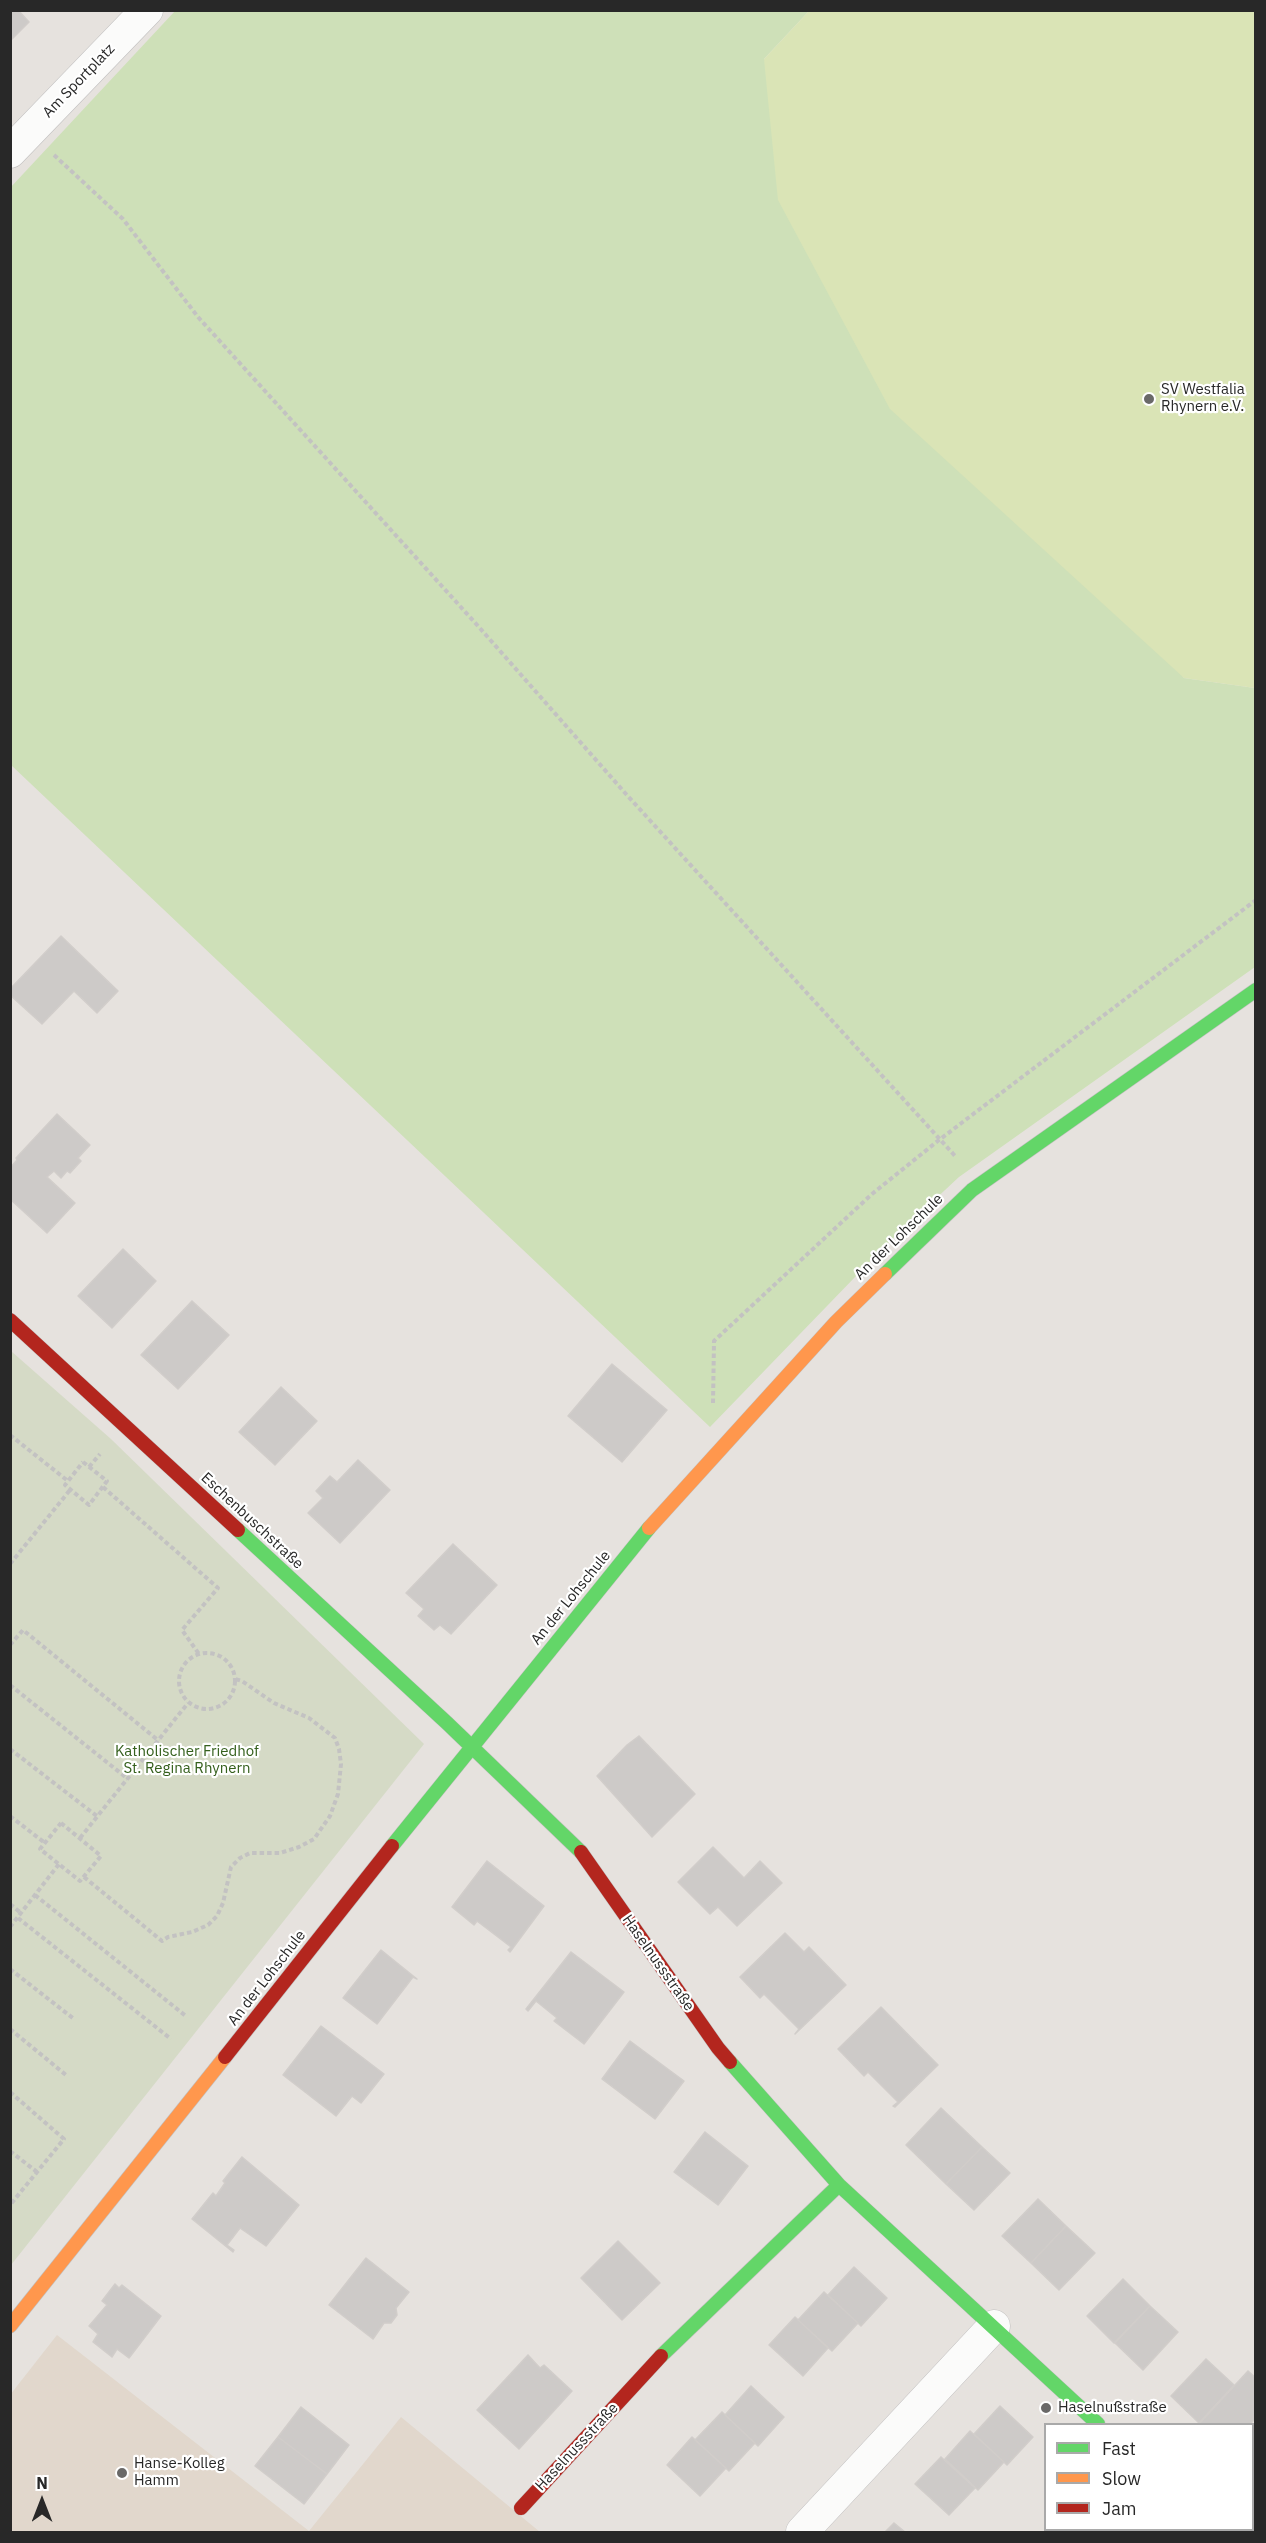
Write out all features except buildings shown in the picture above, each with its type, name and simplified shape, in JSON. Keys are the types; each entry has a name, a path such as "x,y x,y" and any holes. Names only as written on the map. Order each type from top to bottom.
{"street":[{"name":"Am Sportplatz","path":"20,142 147,10"},
{"name":"An der Lohschule","path":"10,2326 471,1747 648,1529 851,1307 972,1190 1256,990"},
{"name":"Eschenbuschstraße","path":"10,1320 471,1747"},
{"name":"Haselnussstraße","path":"471,1747 581,1852 718,2048 839,2185 1097,2423"},
{"name":"Haselnussstraße","path":"521,2508 675,2341 839,2185"},
{"path":"802,2532 994,2326"}],"path":[{"path":"20,142 123,219 198,317 981,1184"},
{"path":"711,1458 714,1341 872,1194 939,1140 1256,900"},
{"path":"10,1435 68,1481"},
{"path":"89,1467 104,1449"},
{"path":"83,1462 107,1482 89,1505 65,1485 68,1481 83,1462"},
{"path":"103,1487 218,1588 182,1630 199,1654"},
{"path":"10,1564 70,1490"},
{"path":"10,1645 23,1630 159,1741"},
{"path":"211,1653 223,1658 231,1667 235,1679 233,1694 220,1707 209,1710 188,1703 181,1694 178,1682 180,1670 188,1659 199,1654 211,1653"},
{"path":"84,1877 162,1941 168,1937 192,1932 208,1925 217,1916 223,1903 231,1867 240,1858 250,1853 280,1853 315,1839 330,1816 338,1794 341,1764 339,1749 334,1738 309,1718 274,1703 242,1681 235,1679"},
{"path":"10,1685 128,1779"},
{"path":"80,1838 188,1703"},
{"path":"10,1749 98,1817"},
{"path":"10,1816 45,1843"},
{"path":"61,1823 80,1838 101,1856 80,1881 40,1849 61,1823"},
{"path":"10,1927 59,1864"},
{"path":"35,1895 187,2017"},
{"path":"10,1904 21,1913"},
{"path":"18,1917 171,2039"},
{"path":"10,1969 74,2019"},
{"path":"10,2029 66,2075"},
{"path":"10,2092 64,2139 10,2205"},
{"path":"10,2151 37,2172"}],"shaded area":[{"name":"Hanse-Kolleg Hamm","path":"57,2335 309,2531 401,2417 540,2532 11,2532 10,2395"}],"green space":[{"path":"175,11 809,11 764,59 1184,678 1255,688 1255,967 959,1177 886,1245 710,1427 11,765 10,188"},
{"name":"SV Westfalia Rhynern e.V.","path":"809,11 1255,11 1255,688 1184,678 890,409 778,200 764,59"},
{"name":"Katholischer Friedhof St. Regina Rhynern","path":"11,1351 111,1439 424,1744 11,2265"}],"traffic: fast":[{"path":"885,1274 972,1190 1256,990"},
{"path":"392,1846 649,1528"},
{"path":"238,1530 447,1723 581,1852"},
{"path":"730,2062 839,2185 1097,2423"},
{"path":"661,2356 839,2185"}],"traffic: slow":[{"path":"649,1528 836,1322 885,1274"},
{"path":"10,2326 225,2057"}],"traffic: jam":[{"path":"10,1320 238,1530"},
{"path":"225,2057 392,1846"},
{"path":"581,1852 730,2062"},
{"path":"521,2508 661,2356"}],"place":[{"name":"SV Westfalia Rhynern e.V.","path":"1149,399"},
{"name":"Haselnußstraße","path":"1046,2408"},
{"name":"Hanse-Kolleg Hamm","path":"122,2473"}]}
